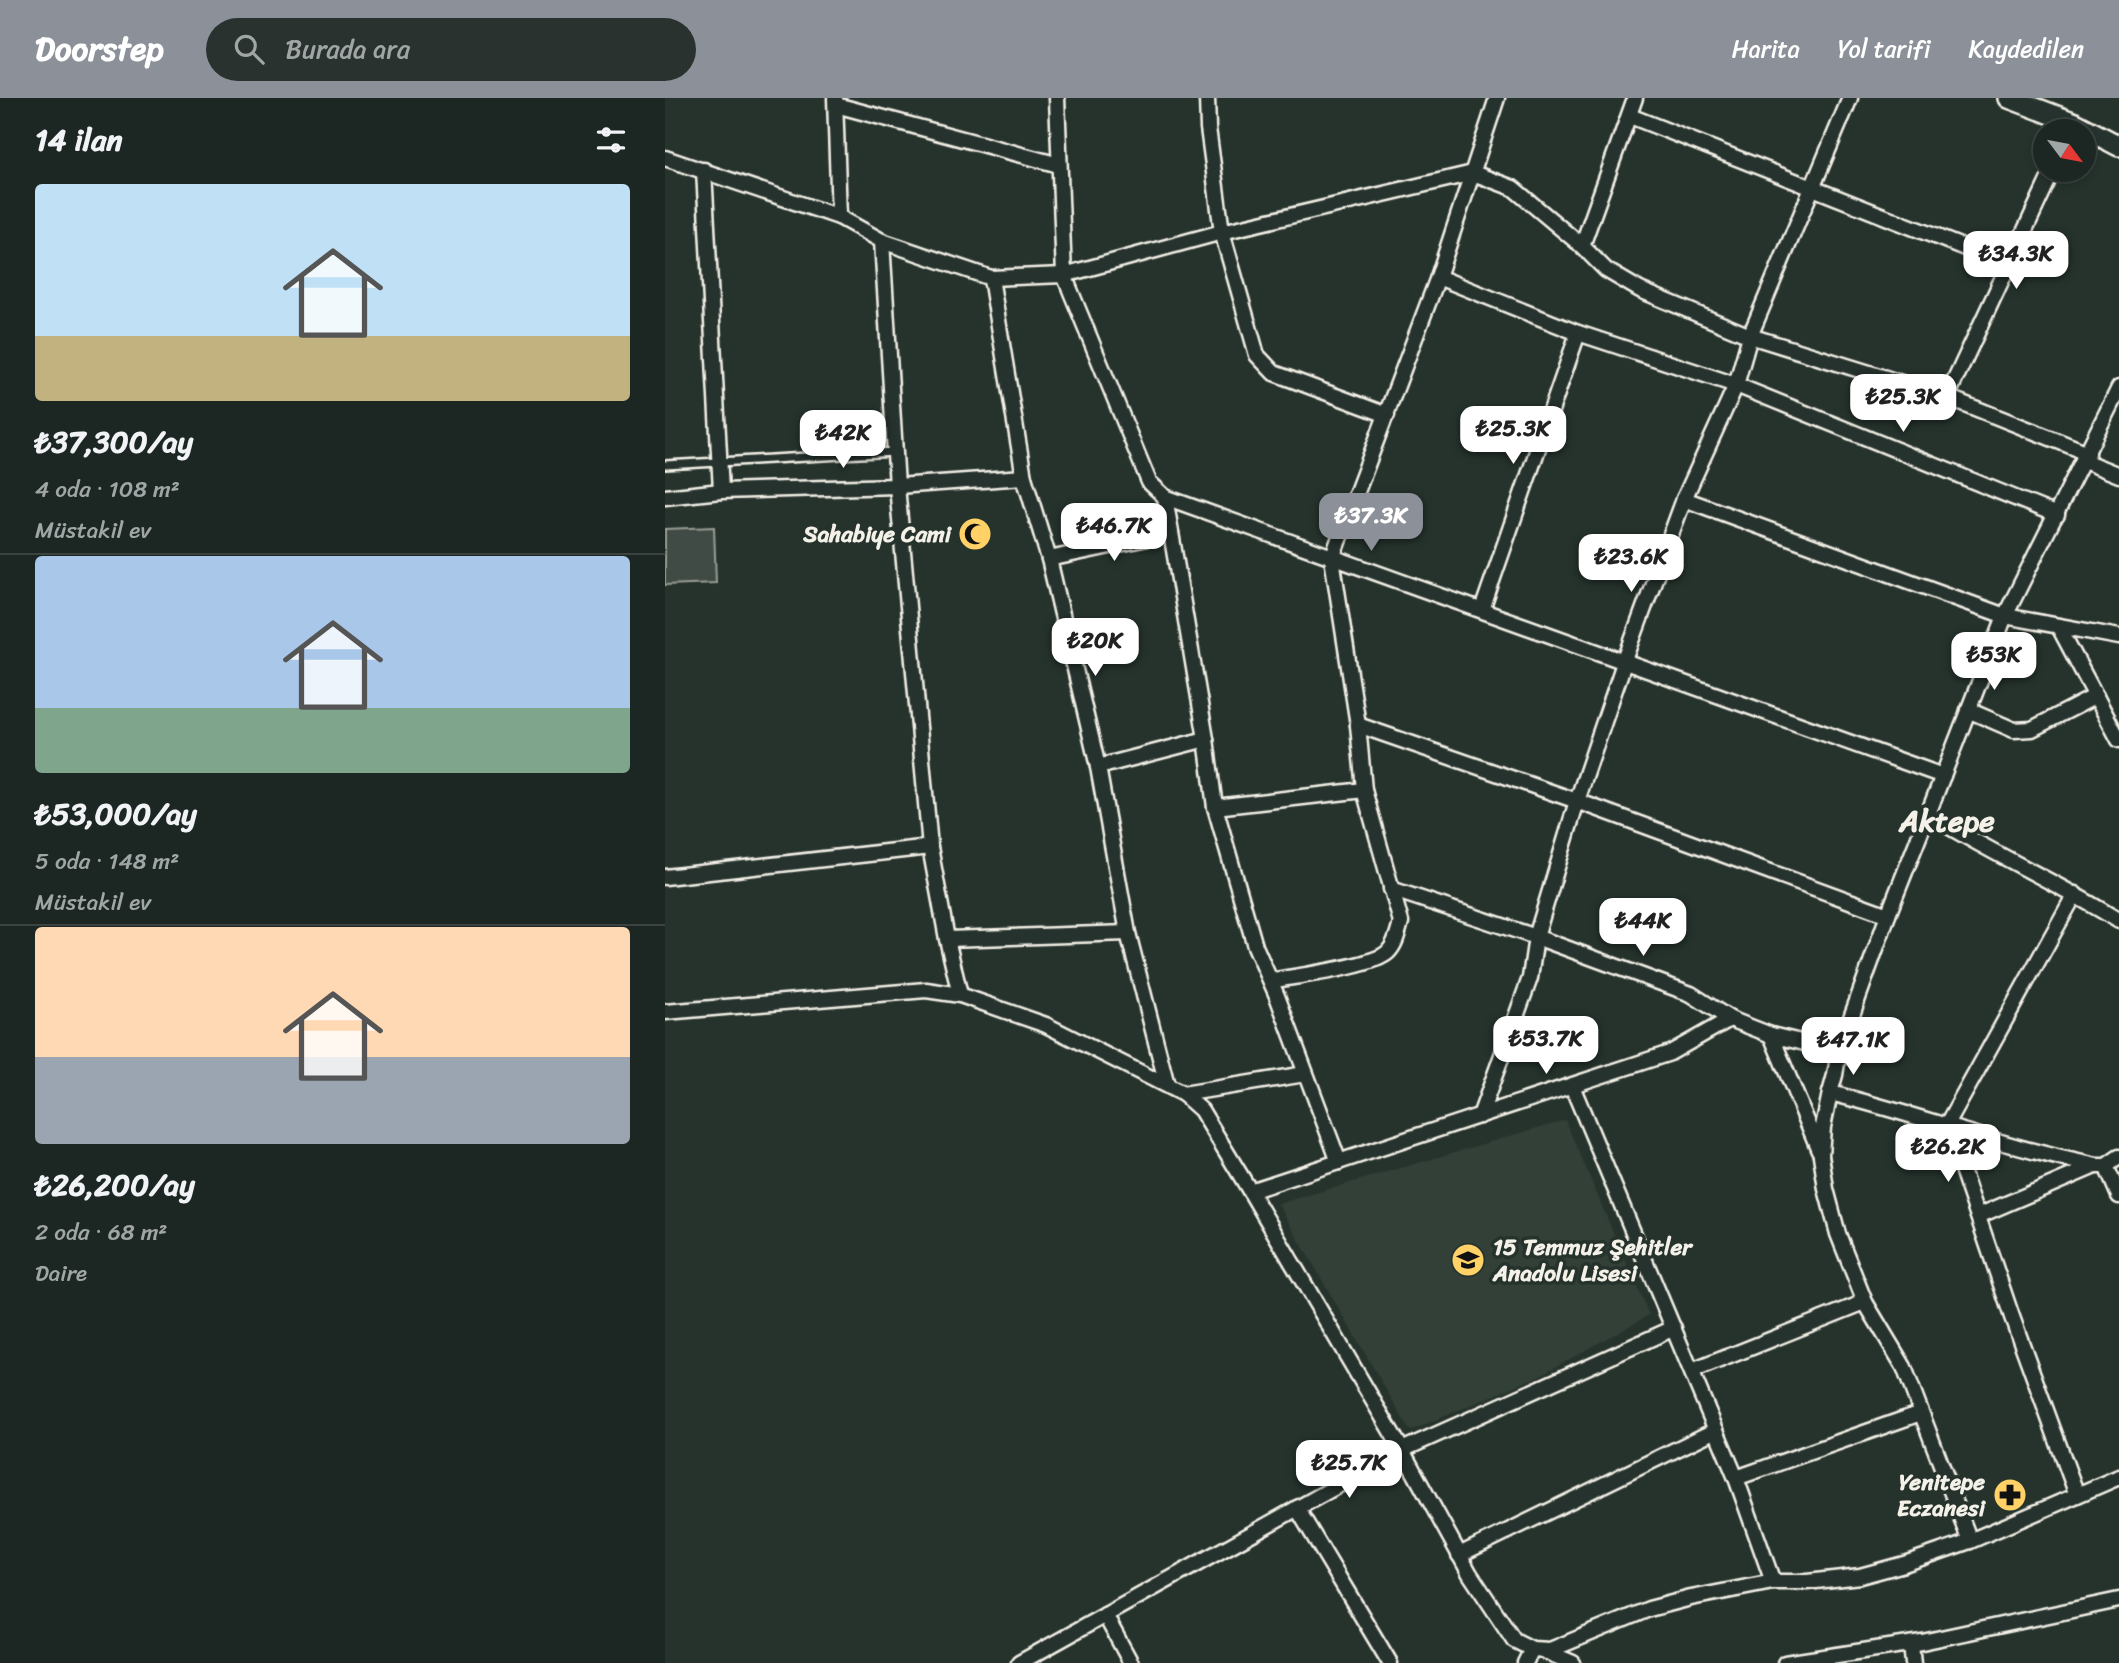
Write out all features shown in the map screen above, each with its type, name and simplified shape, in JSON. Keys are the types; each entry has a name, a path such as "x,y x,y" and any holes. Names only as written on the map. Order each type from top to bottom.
{"main road":[{"path":"2009,98 2055,119"},
{"path":"2097,137 2119,146"}],"street":[{"path":"1057,98 1064,275 1149,482 1165,497 1943,776"},
{"path":"1207,98 1208,128 1222,232 1257,355 1275,373 1387,415"},
{"path":"1271,981 1372,961 1388,953 1397,938 1401,922 1364,790 1358,725 1332,558 1438,277 1497,98"},
{"path":"1582,246 1635,98"},
{"path":"1480,1116 1529,978 1536,937 1577,801 1625,660 1685,499 1736,385 1750,336 1850,98"},
{"path":"839,217 835,101 1059,165"},
{"path":"1630,116 2008,265"},
{"path":"665,158 839,217 882,241 991,278 1064,275 1222,232 1473,173 1513,188 1582,246 1606,270 1640,290 1750,336 1947,397 2086,457 2119,475"},
{"path":"704,170 721,491"},
{"path":"1947,397 2047,182"},
{"path":"882,241 897,486 930,847 960,995"},
{"path":"1438,277 1578,333 1736,385 2057,515"},
{"path":"991,278 1024,477 1049,559 1098,766 1128,933 1167,1085"},
{"path":"1482,610 1578,333"},
{"path":"1970,1541 1904,1367 1865,1302 1838,1234 1825,1189 1821,1155 1823,1127 1839,1051 1888,915 2005,616 2119,388"},
{"path":"665,496 721,491 897,486 1024,477"},
{"path":"1165,497 1215,807 1255,946 1271,981 1339,1162"},
{"path":"1685,499 2005,616 2119,637"},
{"path":"1049,559 1171,533"},
{"path":"2059,627 2119,740"},
{"path":"1968,710 2014,730 2032,729 2096,696"},
{"path":"1358,725 1577,801 1888,915"},
{"path":"1098,766 1206,739"},
{"path":"1215,807 1364,790"},
{"path":"1928,814 2119,921"},
{"path":"665,877 930,847"},
{"path":"1391,889 1536,937 1691,994 1730,1019 1771,1035 1839,1051"},
{"path":"2075,894 1947,1125 2012,1317 2077,1495"},
{"path":"947,939 1128,933"},
{"path":"665,1012 926,990 960,995 1046,1025 1183,1094 1201,1110 1402,1450 1459,1555 1514,1640 1573,1663"},
{"path":"1250,1191 1670,1053 1730,1019"},
{"path":"1771,1035 1821,1155"},
{"path":"1183,1094 1305,1074"},
{"path":"1572,1086 1736,1478 1773,1582"},
{"path":"1830,1093 2043,1155 2101,1166 2119,1196"},
{"path":"1977,1216 2119,1157"},
{"path":"1692,1371 1865,1302"},
{"path":"1019,1663 1402,1450 1674,1328"},
{"path":"1736,1478 1921,1413"},
{"path":"1459,1555 1716,1430"},
{"path":"1536,1649 1550,1650 1649,1609 1691,1598 1773,1582 1807,1582 1860,1576 1970,1541 2116,1480"},
{"path":"1297,1508 1390,1663"},
{"path":"1785,1663 1911,1644 2119,1600"},
{"path":"1105,1615 1131,1663"},
{"path":"1911,1644 1913,1663"},
{"path":"1525,1663 1536,1649"}],"lane":[{"path":"665,466 895,452"}],"shaded area":[{"path":"714,527 716,583 665,585 665,529"},
{"name":"15 Temmuz Şehitler Anadolu Lisesi","path":"1565,1120 1649,1315 1537,1377 1410,1431 1278,1204"}],"place":[{"name":"Sahabiye Cami","path":"975,534"},
{"name":"15 Temmuz Şehitler Anadolu Lisesi","path":"1468,1260"},
{"name":"Yenitepe Eczanesi","path":"2010,1495"}],"district":[{"name":"Aktepe","path":"1947,821"}]}
